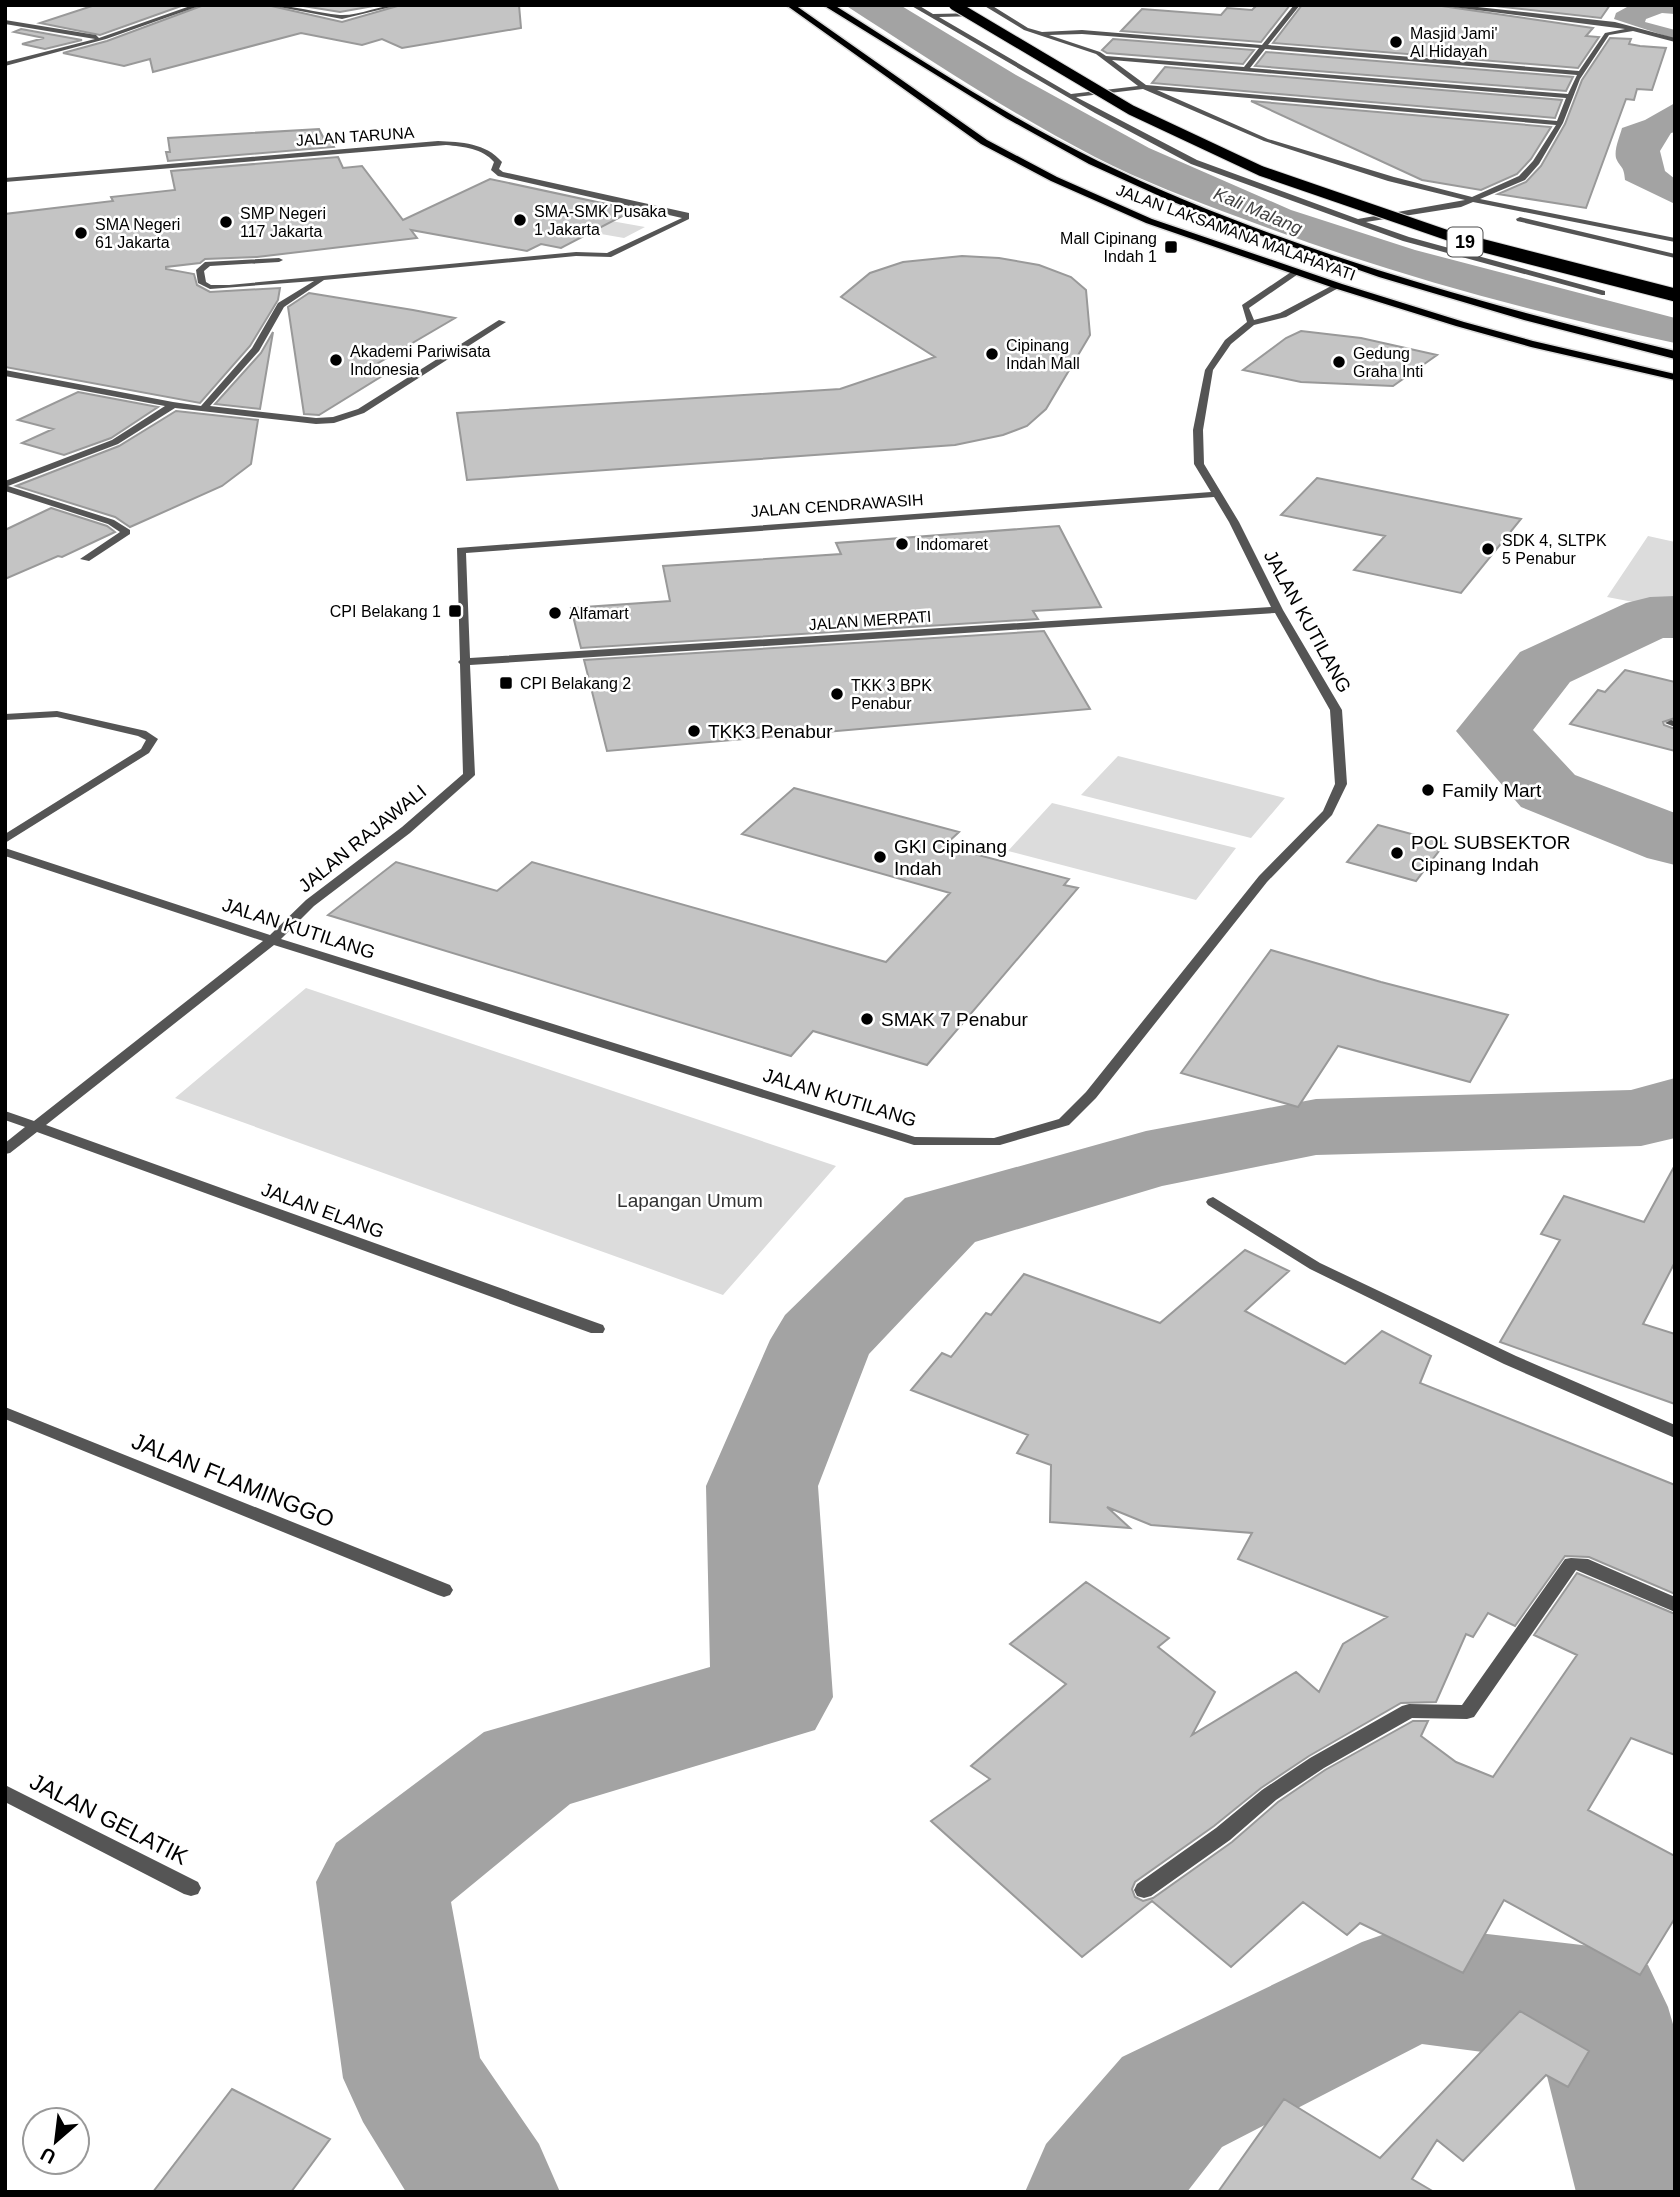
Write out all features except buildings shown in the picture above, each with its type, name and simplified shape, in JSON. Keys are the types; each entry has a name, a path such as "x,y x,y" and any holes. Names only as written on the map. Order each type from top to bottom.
{"highway":[{"path":"827,5 984,102 1100,166 1363,268 1530,318 1675,355"},
{"name":"19","path":"954,5 1131,110 1261,171 1443,236 1675,295"}],"main road":[{"name":"JALAN LAKSAMANA MALAHAYATI","path":"790,5 985,142 1054,179 1149,221 1338,286 1531,344 1675,377"}],"street":[{"path":"5,64 104,38 199,5"},
{"path":"272,5 342,17 396,5"},
{"path":"913,5 1070,96 1194,162 1419,243 1602,293"},
{"path":"986,5 996,14 1040,34 1105,58 1570,96"},
{"path":"1247,68 1297,5"},
{"path":"1440,5 1632,29 1675,40"},
{"path":"932,16 996,14"},
{"path":"5,22 104,38"},
{"path":"1357,222 1461,205 1522,178 1536,162 1560,124 1581,73 1607,34 1632,29"},
{"path":"1040,34 1070,32 1581,73"},
{"path":"1105,58 1144,88 1296,151 1473,200 1675,240"},
{"path":"1326,84 1332,75"},
{"path":"1070,96 1144,88 1560,124"},
{"path":"1313,101 1319,92"},
{"name":"JALAN TARUNA","path":"5,180 438,143 477,148 494,156 498,162 495,170 501,174 686,215 685,219 608,255 576,254 327,277"},
{"path":"1461,205 1675,257"},
{"path":"279,260 208,264 200,270 202,283 210,287 229,287 327,277"},
{"path":"1297,272 1245,307 1251,323 1283,315 1338,286"},
{"path":"204,408 256,349 281,305 327,277"},
{"path":"5,373 173,405 316,421 362,411 502,323"},
{"name":"JALAN KUTILANG","path":"5,852 272,940 914,1141 995,1142 1064,1122 1091,1095 1263,878 1328,812 1341,783 1336,710 1199,464 1198,430 1209,370 1218,353 1251,323"},
{"path":"5,486 115,442 173,405"},
{"path":"5,486 111,522 127,531 85,559"},
{"name":"JALAN CENDRAWASIH","path":"461,550 1216,494"},
{"name":"JALAN RAJAWALI","path":"5,1150 272,940 310,903 406,830 469,775 461,550"},
{"name":"JALAN MERPATI","path":"463,662 1278,610"},
{"path":"5,717 57,714 142,733 152,738 145,751 5,839"},
{"name":"JALAN ELANG","path":"5,1115 597,1329"},
{"path":"1213,1202 1315,1266 1510,1360 1675,1432"},
{"name":"JALAN FLAMINGGO","path":"5,1413 444,1590"},
{"path":"1144,1890 1223,1834 1269,1795 1317,1763 1409,1711 1467,1712 1571,1564 1582,1564 1675,1605"},
{"name":"JALAN GELATIK","path":"5,1793 191,1888"}],"green space":[{"path":"538,208 645,227 624,238 515,219"},
{"path":"1648,536 1675,542 1675,610 1607,597"},
{"path":"1118,756 1285,798 1251,838 1081,795"},
{"path":"1052,803 1236,848 1196,900 1008,851"},
{"name":"Lapangan Umum","path":"306,988 836,1166 723,1295 175,1098"}],"water":[{"name":"Kali Malang","path":"845,5 900,5 1016,75 1149,148 1291,210 1415,250 1675,318 1675,343 1510,304 1402,273 1294,238 1167,190 1095,157 1031,122"},
{"path":"1639,5 1675,6 1675,14 1662,13 1646,19 1645,22 1675,30 1675,39 1614,19 1616,13"},
{"path":"1675,103 1675,132 1671,133 1660,151 1665,171 1675,179 1675,204 1625,180 1624,172 1616,158 1616,147 1622,128 1645,120"}],"waterway":[{"path":"1675,617 1650,618 1545,667 1493,731 1548,791 1675,841"},
{"path":"487,2192 413,2078 382,1882 528,1767 772,1697 762,1486 822,1340 940,1220 1146,1160 1316,1127 1641,1118 1675,1106"},
{"path":"1098,2192 1172,2102 1410,1984 1599,2007 1649,2192"}],"place":[{"name":"Masjid Jami' Al Hidayah","path":"1396,42"},
{"name":"SMA-SMK Pusaka 1 Jakarta","path":"520,220"},
{"name":"SMP Negeri 117 Jakarta","path":"226,222"},
{"name":"SMA Negeri 61 Jakarta","path":"81,233"},
{"name":"Mall Cipinang Indah 1","path":"1171,247"},
{"name":"Cipinang Indah Mall","path":"992,354"},
{"name":"Akademi Pariwisata Indonesia","path":"336,360"},
{"name":"Gedung Graha Inti","path":"1339,362"},
{"name":"Indomaret","path":"902,544"},
{"name":"SDK 4, SLTPK 5 Penabur","path":"1488,549"},
{"name":"CPI Belakang 1","path":"455,611"},
{"name":"Alfamart","path":"555,613"},
{"name":"CPI Belakang 2","path":"506,683"},
{"name":"TKK 3 BPK Penabur","path":"837,694"},
{"name":"TKK3 Penabur","path":"694,731"},
{"name":"Family Mart","path":"1428,790"},
{"name":"POL SUBSEKTOR Cipinang Indah","path":"1397,853"},
{"name":"GKI Cipinang Indah","path":"880,857"},
{"name":"SMAK 7 Penabur","path":"867,1019"}]}
